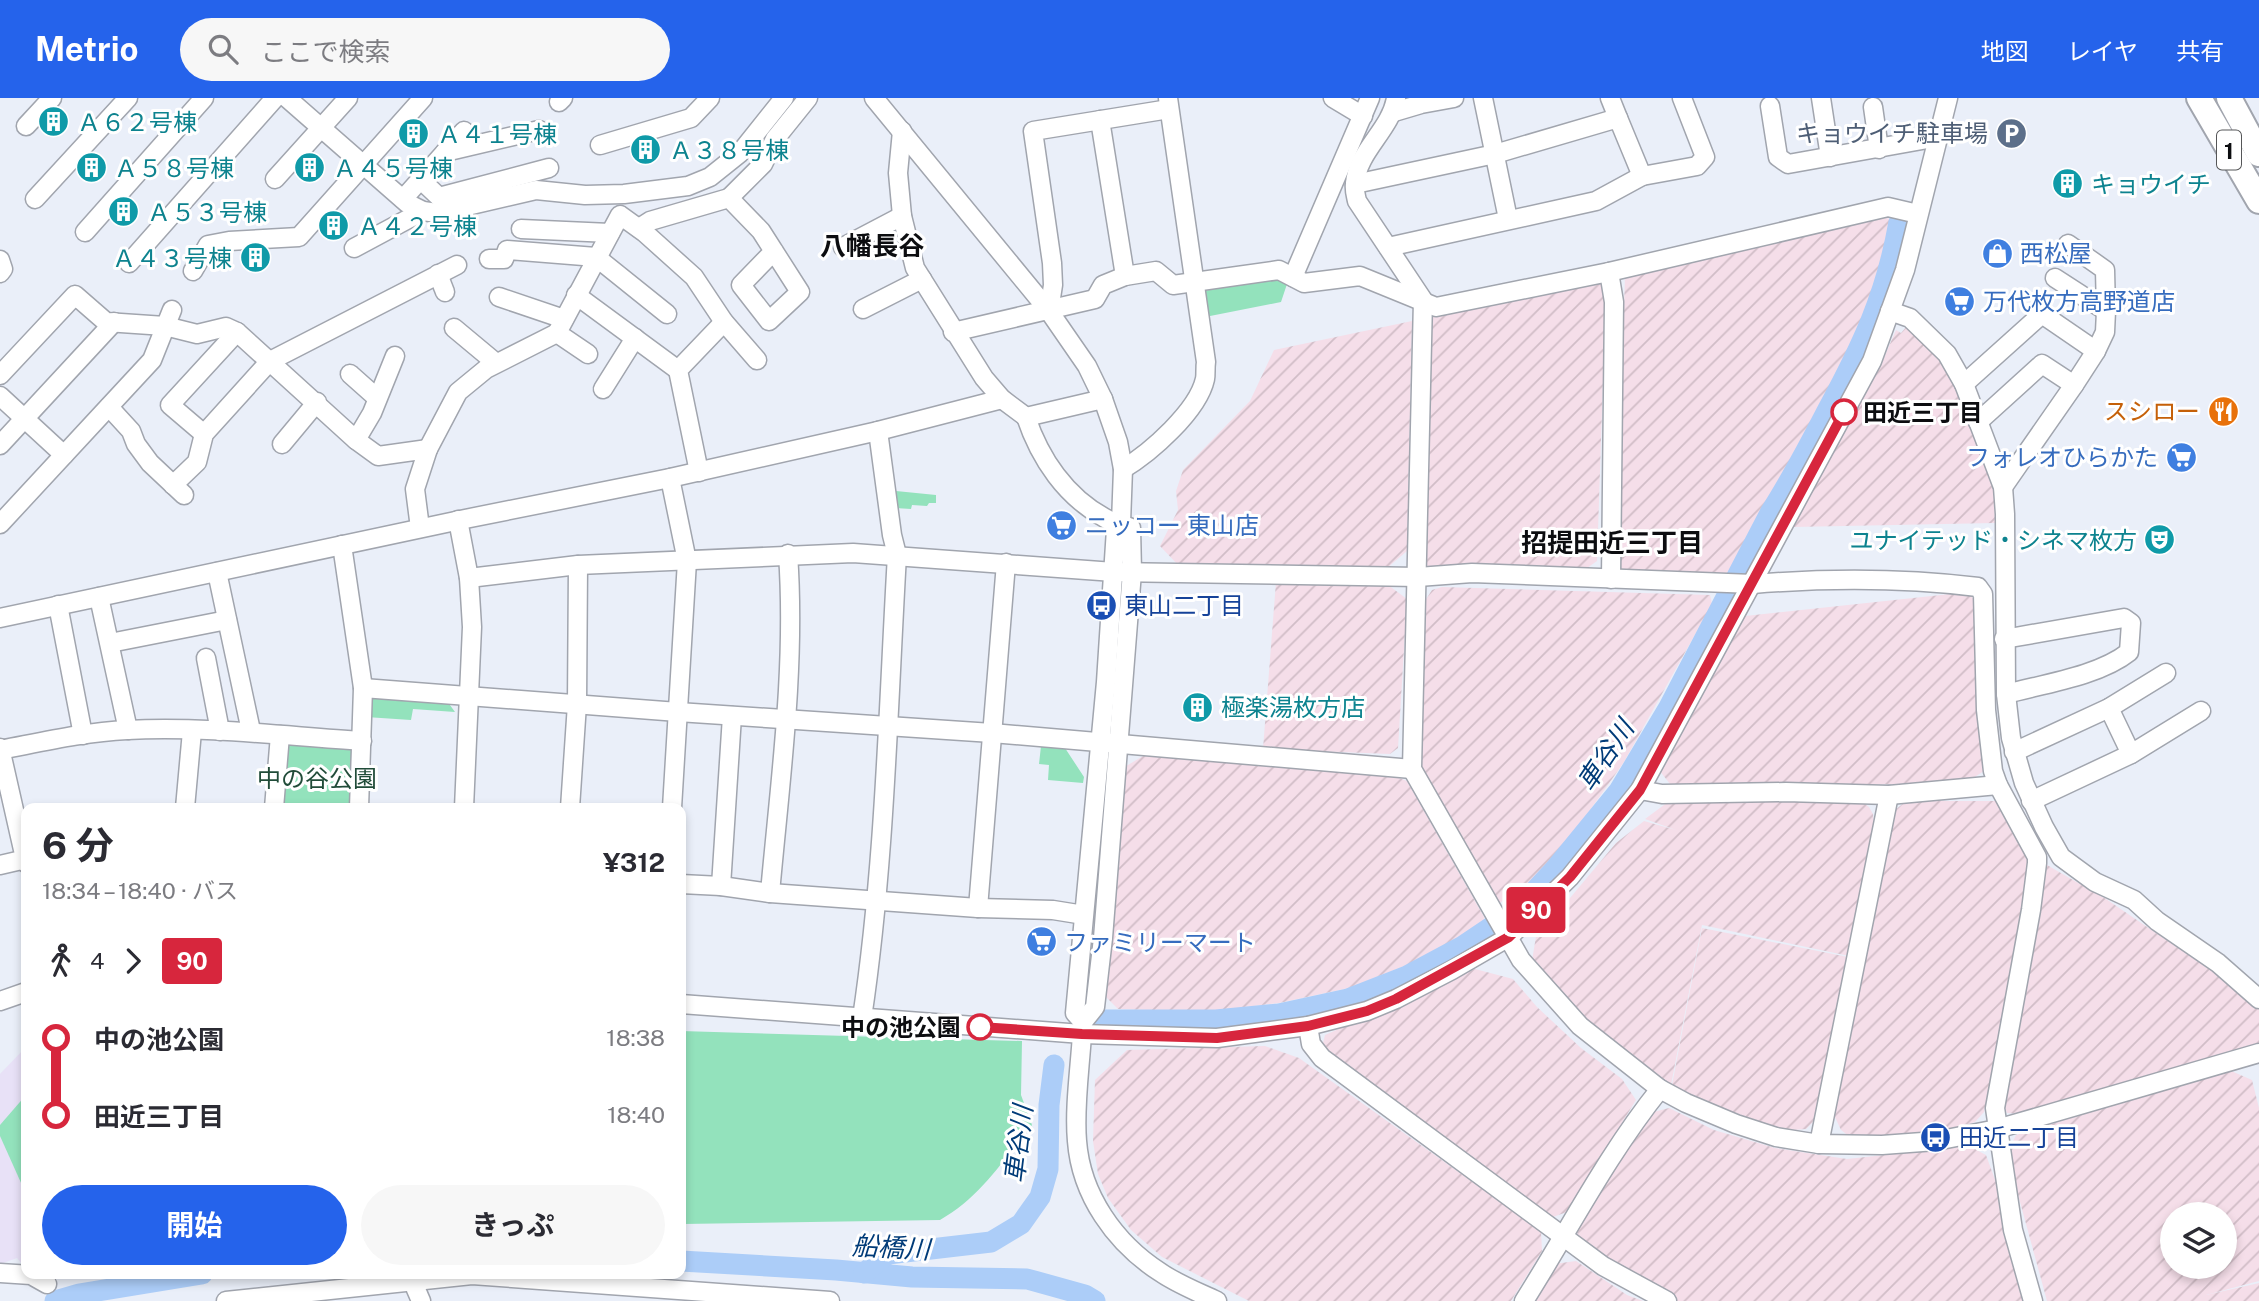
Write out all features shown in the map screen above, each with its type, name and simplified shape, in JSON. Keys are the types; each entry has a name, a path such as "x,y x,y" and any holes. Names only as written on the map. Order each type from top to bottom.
{"highway":[{"name":"1","path":"2199,98 2259,201"},
{"name":"1","path":"2229,98 2259,154"}],"street":[{"path":"26,126 52,98"},
{"path":"35,199 128,98"},
{"path":"85,232 204,98"},
{"path":"129,263 275,98"},
{"path":"287,98 403,200 423,211 437,213 537,190 585,195 624,194 688,186 710,177 740,153 784,98"},
{"path":"275,179 348,98"},
{"path":"193,271 208,245 229,241 299,237 423,98"},
{"path":"600,145 691,118 710,98"},
{"path":"639,228 650,221 729,198 763,164 775,139 808,98"},
{"path":"874,98 1049,311 1087,366 1118,442 1123,469 1121,523 1116,529 1114,572 1103,938 1095,1007 1082,1028"},
{"path":"1332,98 1363,116"},
{"path":"1293,277 1370,98"},
{"path":"1454,98 1395,105 1365,154 1354,184 1357,201 1423,300 1412,769 1521,960 1580,1026 1660,1089 1736,1124 1776,1137 1819,1144 1882,1145 1936,1141 1997,1129 2259,1055"},
{"path":"1483,98 1508,219"},
{"path":"1610,98 1643,176"},
{"path":"1388,247 1596,201 1643,176 1697,166 1705,157 1682,98"},
{"path":"1821,98 1830,157"},
{"path":"686,1004 862,1018 1082,1028 1217,1038 1308,1026 1356,1014 1396,999 1570,877 1640,790 1739,584 1872,360 1905,270 1948,98"},
{"path":"1049,311 1053,285 1052,263 1033,131 1100,120 1169,104 1206,362 1205,380 1197,398 1178,422 1142,458 1123,469"},
{"path":"1770,106 1778,157 1788,164 1939,136"},
{"path":"1873,107 1879,149"},
{"path":"1354,184 1495,154 1618,118"},
{"path":"1100,120 1125,276"},
{"path":"445,152 539,130"},
{"path":"403,200 464,131"},
{"path":"902,131 898,173 902,216 915,268 984,378 1002,399 1026,417 1031,433 1057,478 1074,496 1108,520 1131,528 1132,572 1084,915 1075,1013 1082,1028 1077,1140 1081,1164 1101,1216 1127,1246 1160,1273 1217,1301"},
{"path":"420,180 439,197 549,168"},
{"path":"729,198 761,231 774,251"},
{"path":"953,332 1094,299 1102,285 1125,276 1156,271 1173,285 1279,270 1304,283 1360,276 1436,307 1609,272 1888,207 1918,214"},
{"path":"354,248 423,211"},
{"path":"420,528 415,489 428,449 458,392 486,369 560,326 620,215 639,228 694,277 723,322 757,360"},
{"path":"843,247 902,216"},
{"path":"521,229 610,233"},
{"path":"2003,487 2074,385 2105,332 2105,270 2068,244"},
{"path":"489,259 504,259 507,250 596,257 667,313"},
{"path":"0,260 3,270 0,273"},
{"path":"109,407 131,431 136,444 150,463 178,490 198,462 204,434 270,361 457,265"},
{"path":"1609,272 1614,302 1612,579"},
{"path":"438,274 445,292"},
{"path":"2055,278 2106,311"},
{"path":"863,309 922,279"},
{"path":"0,374 75,295 106,322 169,318 197,334 226,327 237,332 356,440 378,456 428,449"},
{"path":"576,295 678,370 699,471"},
{"path":"499,297 560,326 588,354"},
{"path":"1890,312 1910,318 1947,354 1964,384 2003,487 2006,694 2014,752 2031,801 2061,857 2095,882 2134,900 2157,921 2218,963 2259,999"},
{"path":"1964,384 2042,314 2096,351"},
{"path":"0,524 152,360 169,318"},
{"path":"678,370 723,322"},
{"path":"0,445 114,323"},
{"path":"454,328 496,363"},
{"path":"204,434 170,405 237,332"},
{"path":"603,389 635,338"},
{"path":"356,440 373,413 394,356"},
{"path":"1978,422 2042,364 2074,385"},
{"path":"350,374 377,398"},
{"path":"0,396 64,455"},
{"path":"0,618 458,520 670,478 878,431 1002,399"},
{"path":"1026,417 1103,400"},
{"path":"282,444 317,402"},
{"path":"862,1018 872,953 889,726 897,555 878,431"},
{"path":"670,478 687,561 672,803"},
{"path":"458,520 469,578 472,627 464,803"},
{"path":"342,545 363,688 359,803"},
{"path":"469,578 578,565 853,553 1006,562 1114,572 1418,578 1472,573 1739,584 1794,581 1936,582 1978,587 1983,594 1986,710 1993,771 2037,857 1995,1108 2013,1230 2033,1301"},
{"path":"770,892 786,719 790,581 788,554"},
{"path":"978,908 1006,562"},
{"path":"570,803 577,704 578,565"},
{"path":"217,572 251,731"},
{"path":"99,597 128,730"},
{"path":"58,606 83,735"},
{"path":"2004,639 2124,618 2131,623 2129,653 2120,660 2088,672 2006,694"},
{"path":"110,643 227,620"},
{"path":"206,658 220,731"},
{"path":"2014,752 2109,708 2166,673"},
{"path":"363,688 992,733 1412,769"},
{"path":"2109,708 2131,754"},
{"path":"2031,801 2131,754 2201,711"},
{"path":"721,886 732,716"},
{"path":"21,839 0,749 128,730 251,731 362,741"},
{"path":"185,803 192,731"},
{"path":"274,803 281,735"},
{"path":"1640,790 1662,794 1786,792 1889,795 1998,785"},
{"path":"1819,1144 1889,795"},
{"path":"0,865 21,861"},
{"path":"686,884 978,908 1053,910 1084,915"},
{"path":"0,1000 21,994"},
{"path":"1308,1026 1311,1044 1322,1058 1564,1238 1603,1265 1667,1301"},
{"path":"1524,1301 1564,1238 1604,1166 1634,1121 1660,1089"},
{"path":"0,1273 21,1274"},
{"path":"38,1279 47,1284"},
{"path":"226,1301 424,1279"},
{"path":"526,1279 830,1301"},
{"path":"412,1280 421,1301"}],"shaded area":[{"path":"1882,216 1894,221 1867,318 1733,569 1720,576 1626,575 1616,568 1625,275"},
{"path":"1599,281 1606,289 1597,561 1580,573 1434,572 1423,561 1430,317"},
{"path":"1412,321 1407,551 1387,568 1179,566 1160,546 1178,510 1176,491 1183,470 1250,401 1274,350"},
{"path":"1907,326 1945,358 1994,478 1995,523 1793,527 1880,367 1896,330 1901,333"},
{"path":"1276,582 1388,585 1407,599 1398,748 1390,754 1263,749"},
{"path":"1442,587 1710,595 1712,604 1624,762 1576,830 1529,885 1498,904 1417,766 1421,607 1432,590"},
{"path":"1969,592 1977,605 1984,771 1967,782 1675,790 1658,769 1745,616"},
{"path":"1143,756 1394,776 1407,781 1484,917 1483,928 1412,963 1349,988 1279,1003 1206,1012 1118,1009 1102,993 1123,768"},
{"path":"1858,799 1869,807 1874,825 1849,956 1702,925 1671,1085 1605,1042 1531,967 1538,924 1570,898 1616,843 1644,821 1676,830 1645,819 1668,802"},
{"path":"1906,801 1998,801 2028,858 2030,869 1984,1112 1975,1122 1929,1136 1850,1137 1841,1130 1834,1115 1894,811"},
{"path":"2047,865 2106,899 2256,1001 2259,1004 2259,1045 2018,1114 2007,1113 2003,1101"},
{"path":"1702,928 1848,957 1818,1117 1806,1129 1793,1130 1771,1126 1711,1107 1672,1085"},
{"path":"1475,969 1513,979 1537,1007 1581,1048 1622,1079 1636,1100 1567,1212 1550,1218 1322,1047 1325,1035"},
{"path":"1265,1046 1299,1058 1541,1231 1542,1251 1511,1301 1249,1301 1162,1257 1131,1230 1108,1198 1098,1174 1093,1141 1095,1080 1127,1050"},
{"path":"21,1052 21,1263 17,1258 0,1264 0,1074"},
{"path":"2229,1070 2252,1080 2259,1108 2259,1281 2206,1295 2259,1283 2259,1301 2047,1301 2007,1154 2016,1135"},
{"path":"1669,1108 1714,1130 1775,1148 1847,1159 1969,1146 1986,1155 1998,1188 2029,1301 1675,1301 1579,1242 1576,1226 1646,1114"},
{"path":"1576,1261 1627,1295 1643,1301 1534,1301 1554,1264"}],"green space":[{"path":"1276,275 1288,281 1281,302 1205,317 1200,292"},
{"path":"896,491 936,495 936,503 929,503 927,506 912,505 911,509 895,508"},
{"path":"367,696 447,701 455,712 413,709 411,720 366,717"},
{"name":"中の谷公園","path":"289,745 354,750 349,803 283,803"},
{"path":"1041,746 1065,748 1084,777 1083,783 1048,780 1049,765 1039,764"},
{"name":"中の池公園","path":"686,1031 1022,1041 1021,1095 1032,1125 979,1189 940,1220 686,1224"},
{"path":"21,1101 21,1183 0,1136 0,1125"}],"waterway":[{"name":"車谷川","path":"1105,1020 1216,1020 1279,1014 1348,999 1407,976 1463,946 1518,909 1556,868 1619,791 1668,709 1851,364 1880,297 1899,222"},
{"name":"車谷川","path":"864,1273 888,1254 991,1242 1021,1224 1040,1197 1048,1169 1049,1105 1054,1065"},
{"name":"船橋川","path":"686,1261 912,1277 1027,1279 1085,1295 1095,1301"},
{"name":"船橋川","path":"55,1301 79,1294 171,1279"}],"bus line":[{"name":"90","path":"980,1027 1082,1034 1217,1038 1285,1030 1335,1020 1396,999 1509,937 1570,877 1640,790 1844,412"}],"place":[{"name":"Ａ６２号棟","path":"54,122"},
{"name":"キョウイチ駐車場","path":"2011,133"},
{"name":"Ａ４１号棟","path":"414,134"},
{"name":"Ａ３８号棟","path":"646,150"},
{"name":"Ａ５８号棟","path":"91,168"},
{"name":"Ａ４５号棟","path":"310,168"},
{"name":"キョウイチ","path":"2068,184"},
{"name":"Ａ５３号棟","path":"124,212"},
{"name":"Ａ４２号棟","path":"334,226"},
{"name":"西松屋","path":"1997,253"},
{"name":"Ａ４３号棟","path":"255,258"},
{"name":"万代枚方高野道店","path":"1960,301"},
{"name":"スシロー","path":"2223,411"},
{"name":"田近三丁目","path":"1844,412"},
{"name":"フォレオひらかた","path":"2181,457"},
{"name":"ニッコー 東山店","path":"1062,525"},
{"name":"ユナイテッド・シネマ枚方","path":"2160,540"},
{"name":"東山二丁目","path":"1101,605"},
{"name":"極楽湯枚方店","path":"1198,707"},
{"name":"ファミリーマート","path":"1041,942"},
{"name":"中の池公園","path":"980,1027"},
{"name":"田近二丁目","path":"1936,1137"}],"district":[{"name":"八幡長谷","path":"872,245"},
{"name":"招提田近三丁目","path":"1612,542"}]}
